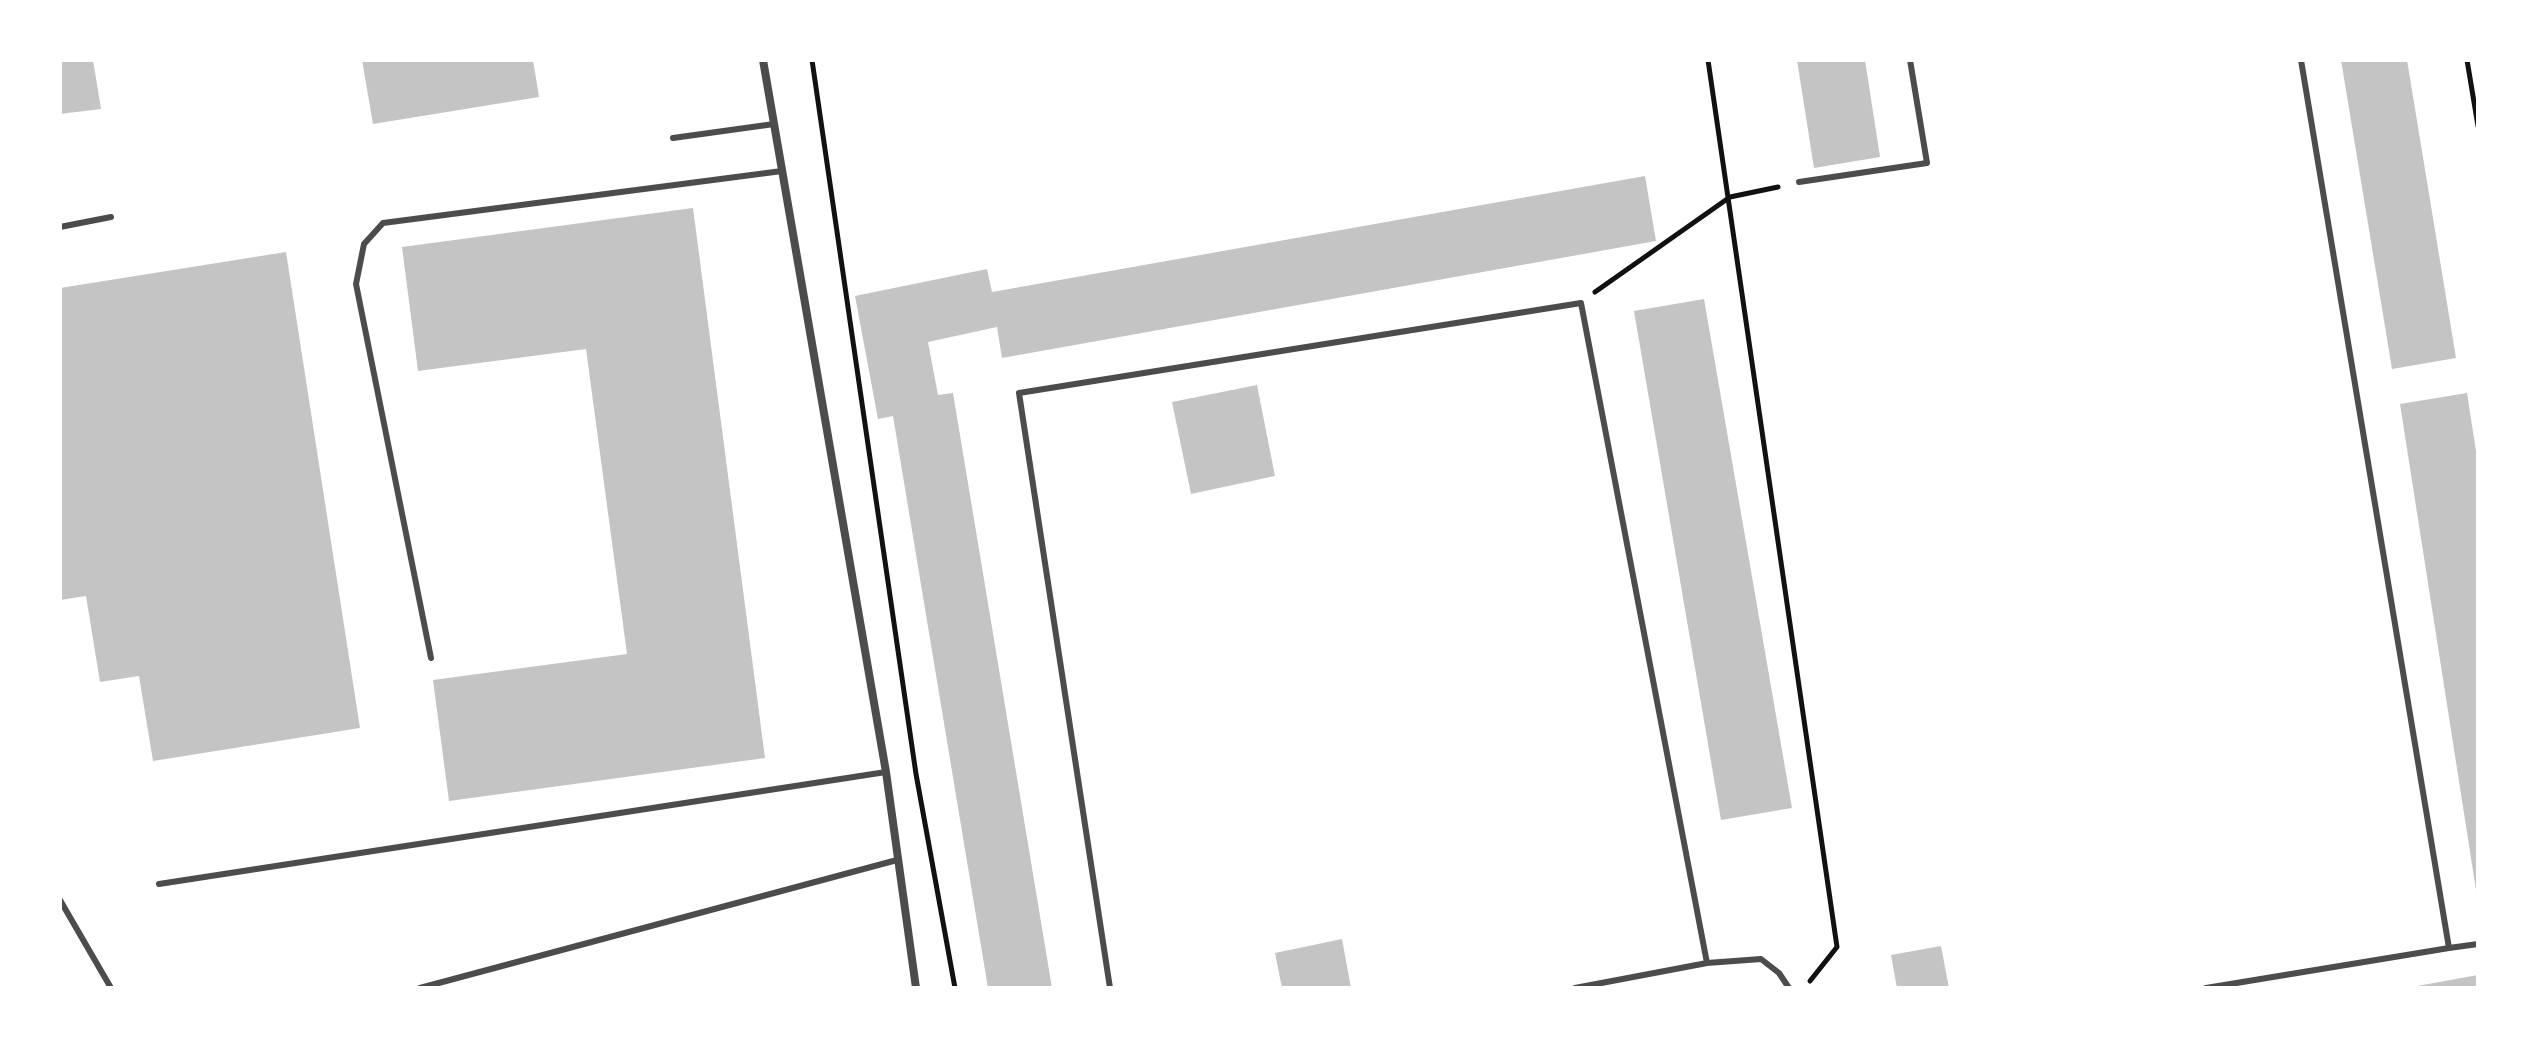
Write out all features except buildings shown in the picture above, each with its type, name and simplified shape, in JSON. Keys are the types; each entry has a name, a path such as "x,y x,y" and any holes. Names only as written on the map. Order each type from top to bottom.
{"street":[{"path":"763,60 886,772 916,988"}],"lane":[{"path":"1799,182 1927,163 1910,60"},
{"path":"2301,60 2449,948"},
{"path":"673,138 774,124"},
{"path":"431,658 356,284 364,244 383,223 782,171"},
{"path":"60,227 111,217"},
{"path":"1110,988 1019,393 1581,303 1707,963"},
{"path":"159,884 886,772"},
{"path":"420,988 897,860"},
{"path":"60,900 111,988"},
{"path":"2206,988 2478,944"},
{"path":"1575,988 1707,963 1761,959 1779,973 1789,988"}],"path":[{"path":"812,60 916,774 955,988"},
{"path":"1708,60 1837,947 1805,988"},
{"path":"2467,60 2478,126"},
{"path":"1581,303 1730,197 1799,182"}]}
